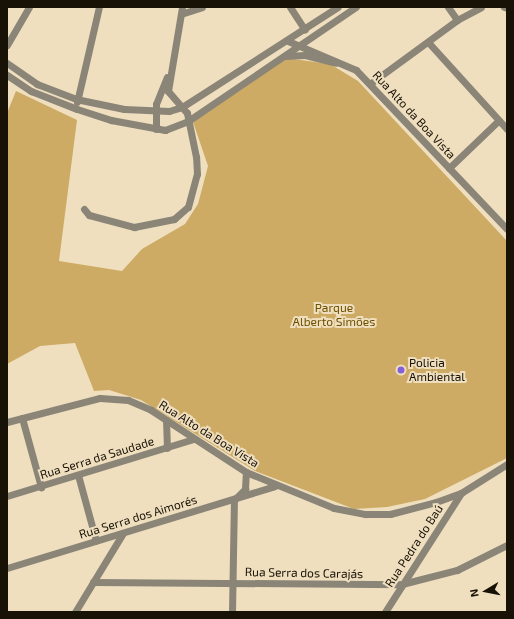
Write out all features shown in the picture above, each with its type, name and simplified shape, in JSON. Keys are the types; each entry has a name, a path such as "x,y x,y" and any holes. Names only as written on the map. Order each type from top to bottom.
{"street":[{"path":"7,45 28,7"},
{"path":"77,109 76,99 92,49 98,7"},
{"path":"84,209 89,215 134,227 174,219 188,208 197,174 188,121 182,107 168,91 181,10 202,7"},
{"path":"290,7 305,30"},
{"path":"7,63 37,84 76,99 156,113 182,107 288,41 338,7"},
{"path":"7,75 31,91 77,109 156,129 176,128 356,7"},
{"path":"448,7 457,20"},
{"path":"371,83 457,20 481,7"},
{"name":"Rua Alto da Boa Vista","path":"288,41 326,54 342,65 356,70 371,83 507,229"},
{"path":"428,42 507,130"},
{"path":"285,56 305,55 342,65"},
{"path":"156,129 156,113 160,92 170,71"},
{"path":"449,168 499,120"},
{"name":"Rua Alto da Boa Vista","path":"7,422 109,397 143,405 193,439 246,472 276,486 334,508 365,514 413,510 461,493 507,464"},
{"path":"22,418 41,487"},
{"path":"166,420 167,448"},
{"name":"Rua Serra da Saudade","path":"7,496 41,487 193,439"},
{"path":"232,612 234,500 245,489 246,472"},
{"path":"78,475 96,541"},
{"name":"Rua Serra dos Aimorés","path":"7,568 276,486"},
{"name":"Rua Pedra do Baú","path":"386,612 402,584 461,493"},
{"path":"74,612 123,533"},
{"name":"Rua Serra dos Carajás","path":"93,582 402,584 457,570 507,545"}],"green space":[{"name":"Parque Alberto Simões","path":"286,58 330,64 358,81 507,241 507,458 425,499 387,507 354,509 255,471 141,400 109,390 94,391 75,343 40,346 7,364 7,113 16,91 77,120 59,261 122,271 142,249 185,224 198,204 208,166 193,122"}],"place":[{"name":"Policia Ambiental","path":"401,370"}]}
